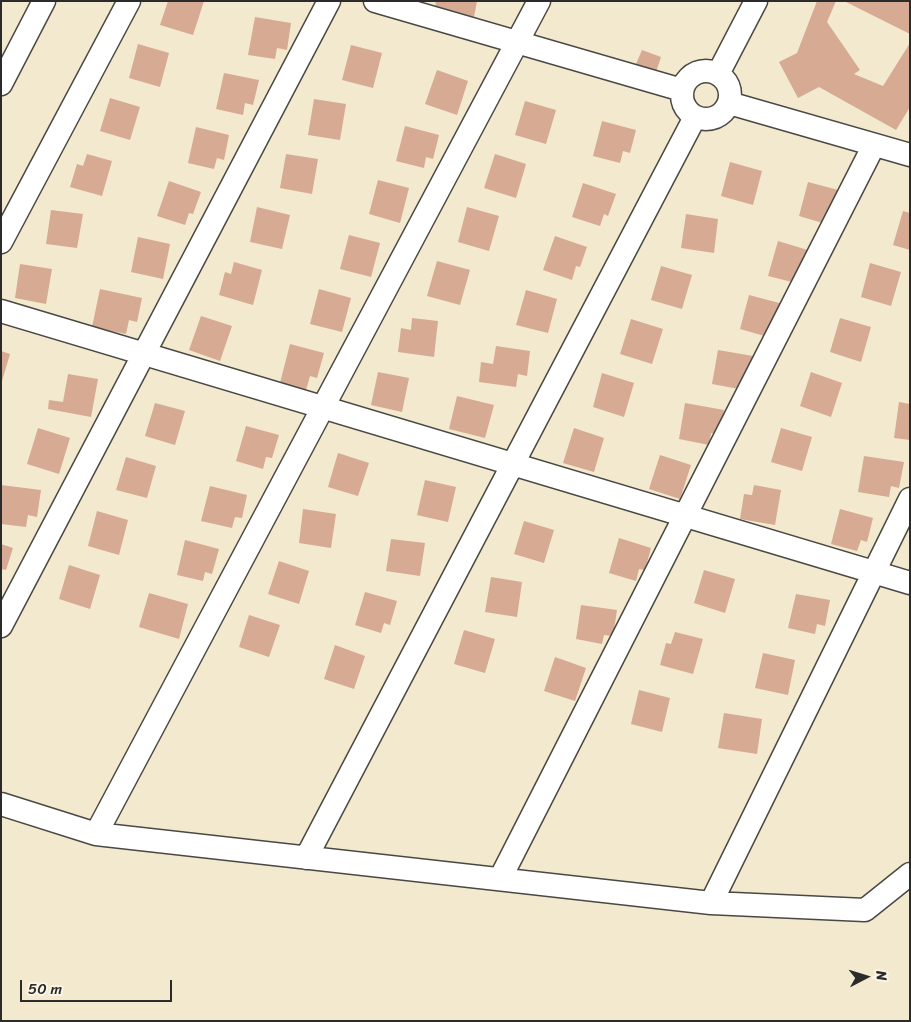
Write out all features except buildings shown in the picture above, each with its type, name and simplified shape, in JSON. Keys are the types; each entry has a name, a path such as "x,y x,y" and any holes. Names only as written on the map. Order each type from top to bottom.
{"street":[{"path":"1,84 44,1"},
{"path":"1,242 129,1"},
{"path":"1,626 329,1"},
{"path":"375,1 682,90"},
{"path":"96,834 539,1"},
{"path":"718,74 756,1"},
{"path":"703,70 718,74 728,87 729,103 718,116 703,119 695,117 684,106 682,90 689,77 696,72 703,70"},
{"path":"729,103 910,155"},
{"path":"306,858 695,117"},
{"path":"500,880 874,145"},
{"path":"1,311 910,583"},
{"path":"711,903 910,499"},
{"path":"1,804 96,834 711,903 866,910 910,874"}]}
